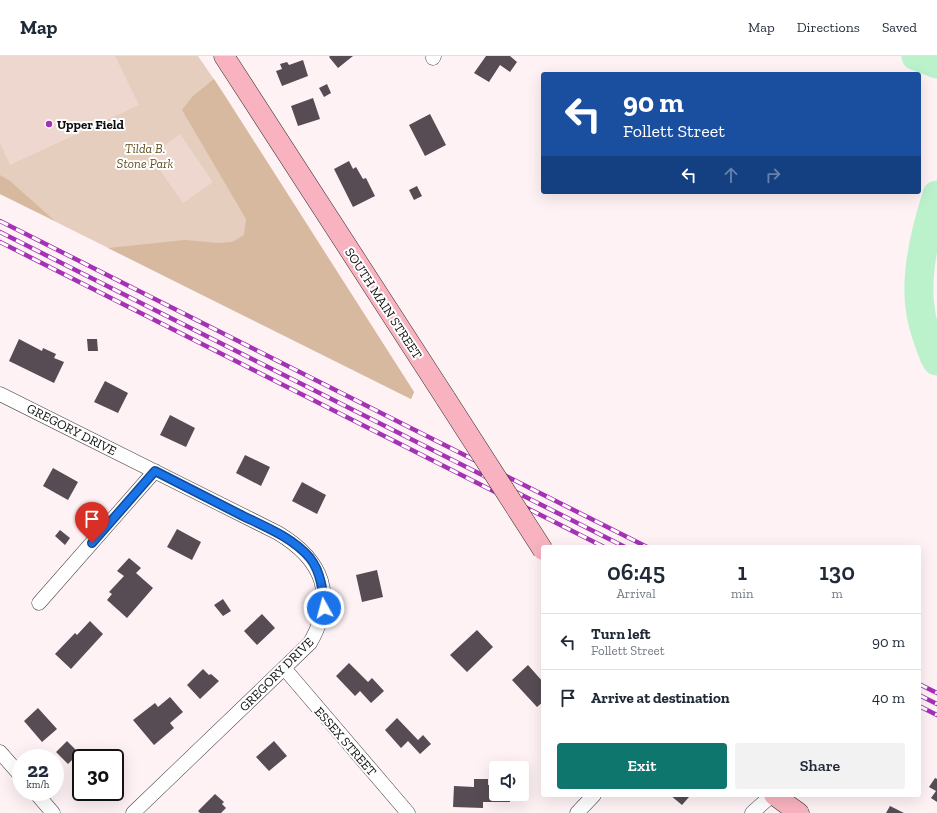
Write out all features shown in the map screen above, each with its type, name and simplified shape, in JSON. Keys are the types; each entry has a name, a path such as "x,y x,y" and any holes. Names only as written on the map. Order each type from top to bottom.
{"main road":[{"name":"SOUTH MAIN STREET","path":"224,56 541,547"},
{"path":"776,797 799,813"}],"street":[{"name":"GREGORY DRIVE","path":"0,394 278,533 301,548 311,559 318,572 324,608 321,620 310,642 133,813"},
{"path":"38,603 155,471"},
{"name":"ESSEX STREET","path":"284,668 408,813"},
{"path":"0,752 12,766"},
{"path":"577,813 592,797"},
{"path":"752,813 771,797"},
{"path":"43,801 53,813"}],"green space":[{"name":"Tilda B. Stone Park","path":"0,56 198,56 224,94 414,392 411,399 0,194"}],"shaded area":[{"name":"Upper Field","path":"0,56 115,56 139,105 10,165 0,143"},
{"path":"214,79 414,392 411,399 108,248 185,240 218,243 232,242 244,235 246,219 182,110 193,96"},
{"path":"180,134 213,182 183,203 150,156"},
{"path":"0,175 10,181 55,221 0,194"}],"building":[{"path":"353,56 338,68 329,57"},
{"path":"486,56 510,56 517,62 510,72 500,65 489,82 474,73"},
{"path":"303,60 308,76 282,86 276,71 282,69 280,64 287,62 289,65"},
{"path":"327,84 331,93 324,97 319,88"},
{"path":"313,98 320,119 298,126 291,106"},
{"path":"430,114 446,145 425,156 409,125"},
{"path":"349,161 353,169 356,167 363,179 366,178 375,196 353,207 334,169"},
{"path":"417,186 422,196 414,200 409,190"},
{"path":"19,339 42,351 43,348 56,354 54,358 64,362 54,383 9,361"},
{"path":"87,339 97,339 98,351 88,351"},
{"path":"105,381 128,393 118,413 94,402"},
{"path":"170,415 195,428 186,447 160,435"},
{"path":"245,455 270,467 261,486 236,473"},
{"path":"53,468 78,482 68,500 43,486"},
{"path":"302,482 326,495 317,514 292,501"},
{"path":"177,529 201,542 192,560 167,547"},
{"path":"60,530 70,538 65,545 55,536"},
{"path":"129,558 141,568 136,573 153,588 127,618 107,600 112,594 109,592 124,576 117,571"},
{"path":"377,570 383,597 362,602 356,575"},
{"path":"223,599 231,611 223,616 214,605"},
{"path":"262,614 275,628 257,645 244,631"},
{"path":"90,621 103,634 71,669 55,654 75,633 77,635"},
{"path":"477,630 493,647 467,672 450,655"},
{"path":"349,663 368,682 372,678 384,691 371,703 360,691 355,696 336,676"},
{"path":"528,665 541,680 541,704 537,707 512,680"},
{"path":"203,669 219,681 200,699 187,685"},
{"path":"170,697 183,712 170,723 174,728 154,745 133,720 155,703 158,707"},
{"path":"38,708 57,729 42,742 24,721"},
{"path":"397,718 418,740 423,735 431,744 420,754 408,741 401,748 385,730"},
{"path":"67,741 75,749 72,749 72,760 68,764 64,760 64,749 59,749"},
{"path":"274,741 287,756 269,771 256,757"},
{"path":"935,778 937,779 937,802 931,798 936,791 929,787"},
{"path":"474,779 488,779 489,801 510,802 483,802 483,808 453,807 454,786 474,787"},
{"path":"215,794 224,802 222,804 226,808 221,813 200,813 198,811"},
{"path":"672,797 689,797 682,805"},
{"path":"890,806 904,813 886,813"}],"waterway":[{"path":"916,56 937,64"},
{"path":"937,195 925,238 919,285 919,300 922,319 928,340 937,361"}],"railway":[{"path":"0,221 643,545"},
{"path":"0,232 621,545"},
{"path":"0,242 600,545"},
{"path":"921,685 937,693"},
{"path":"921,696 937,704"},
{"path":"921,707 937,715"}],"place":[{"name":"Upper Field","path":"49,124"}],"route":[{"path":"92,543 155,471 278,533 301,548 311,559 318,572 324,608"}]}
